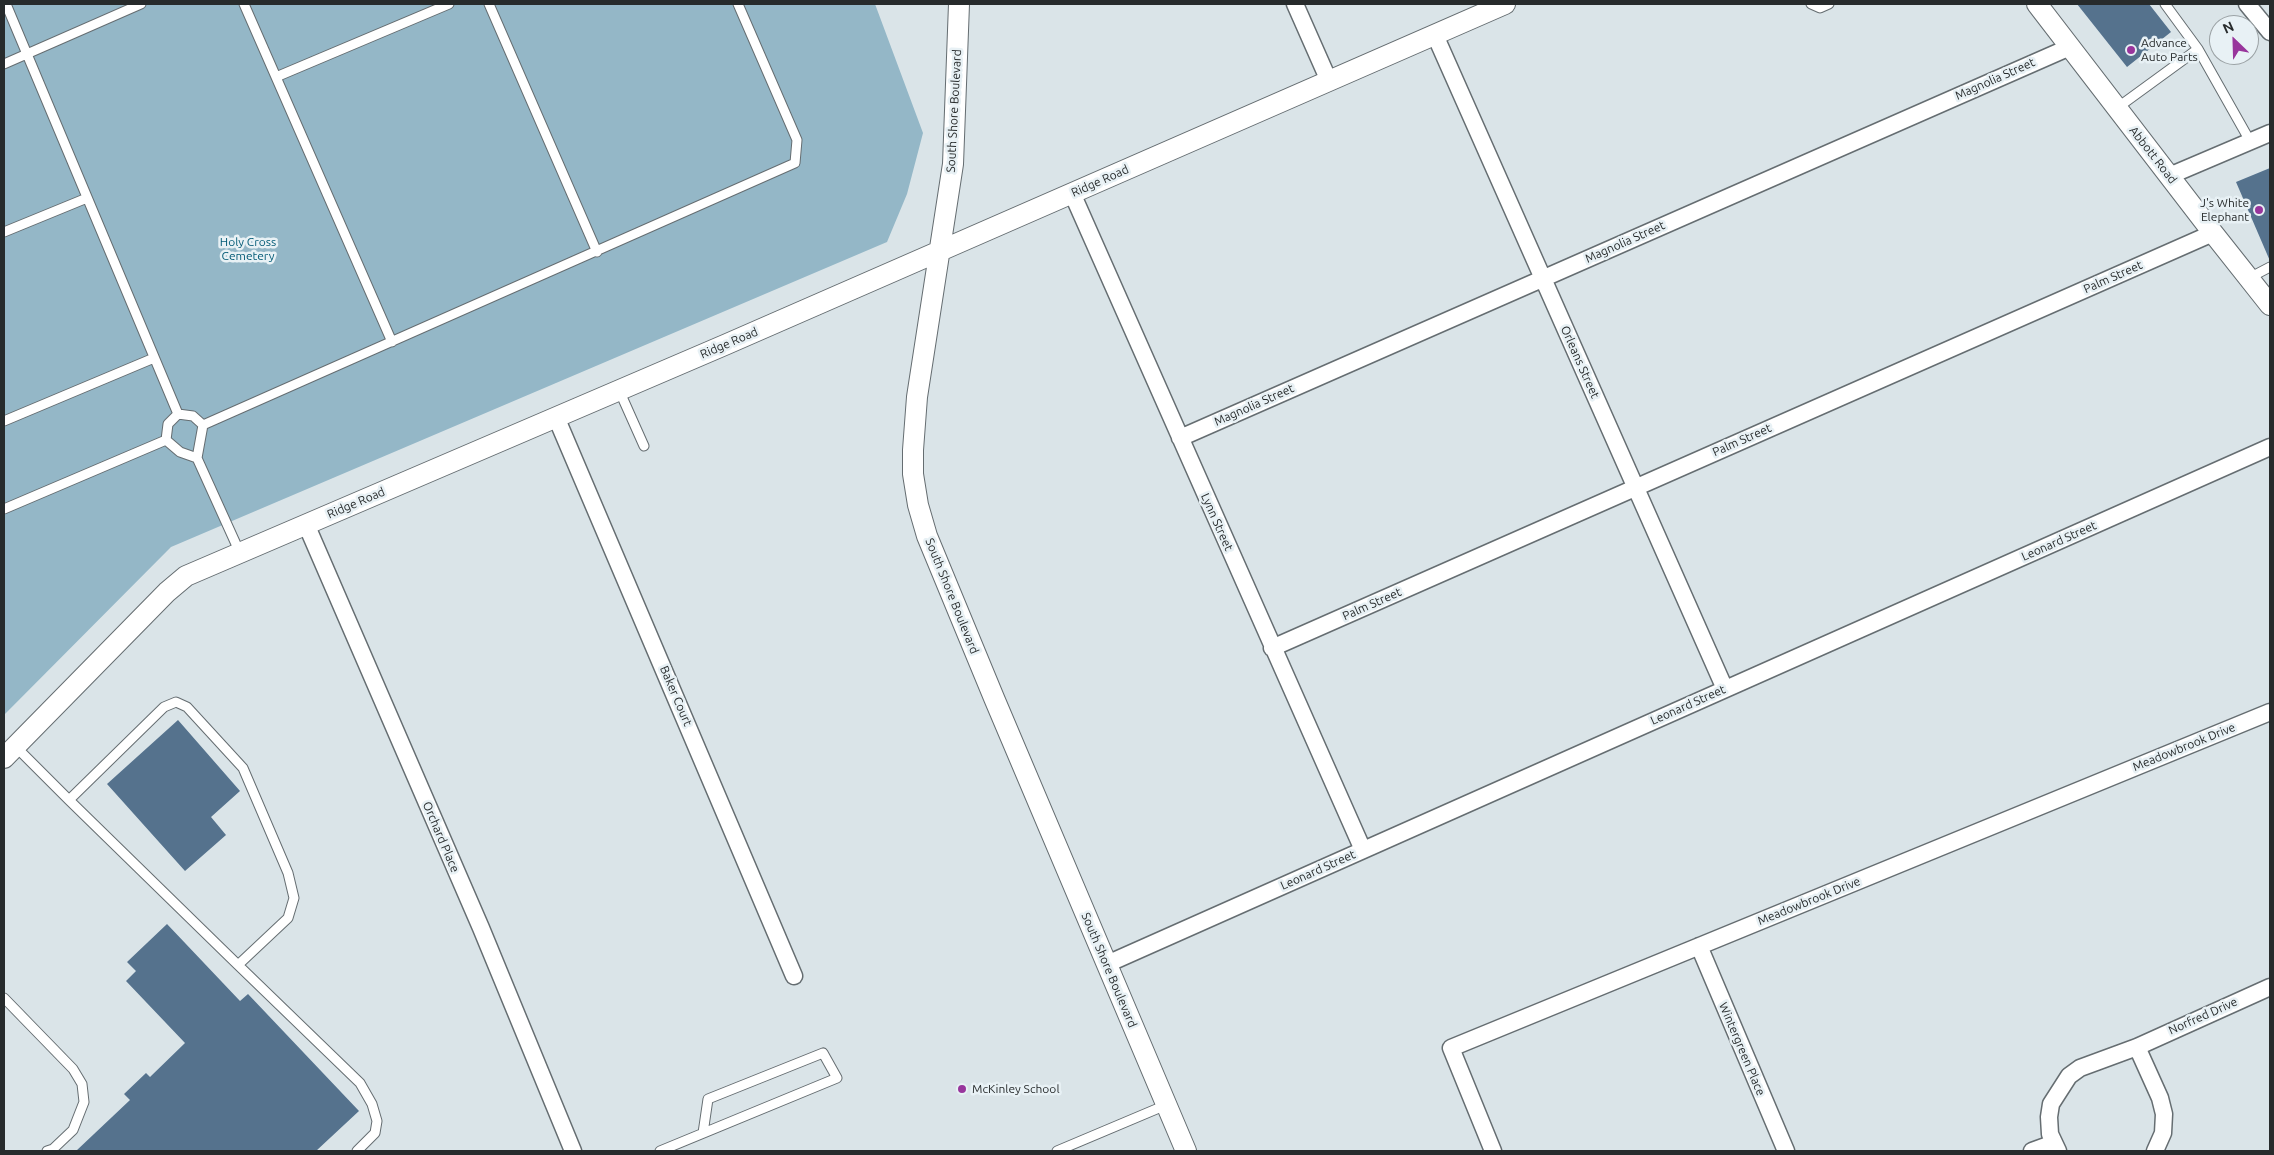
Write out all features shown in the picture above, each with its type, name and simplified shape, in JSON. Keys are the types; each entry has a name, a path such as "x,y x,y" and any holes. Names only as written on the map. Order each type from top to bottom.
{"street":[{"name":"South Shore Boulevard","path":"959,4 953,164 916,414 913,466 918,505 927,536 997,707 1186,1151"},
{"path":"1295,4 1329,81"},
{"name":"Ridge Road","path":"9,752 167,592 186,576 1506,4"},
{"name":"Abbott Road","path":"2037,4 2270,305"},
{"path":"2247,4 2270,32"},
{"name":"Orleans Street","path":"1435,35 1725,689"},
{"name":"Magnolia Street","path":"1180,438 2070,47"},
{"path":"2169,176 2270,133"},
{"name":"Lynn Street","path":"1072,193 1363,850"},
{"name":"Palm Street","path":"1272,648 2213,233"},
{"name":"Baker Court","path":"556,417 794,976"},
{"name":"Leonard Street","path":"1107,964 2270,447"},
{"name":"Orchard Place","path":"306,524 481,928 573,1151"},
{"name":"Meadowbrook Drive","path":"1494,1151 1451,1048 2270,712"},
{"name":"Wintergreen Place","path":"1699,946 1786,1151"},
{"name":"Norfred Drive","path":"2032,1151 2056,1147 2050,1134 2049,1118 2052,1104 2069,1076 2080,1068 2137,1047 2270,987"},
{"path":"2137,1047 2160,1098 2164,1114 2163,1133 2155,1151"}],"lane":[{"path":"6,4 178,414"},
{"path":"4,64 141,4"},
{"path":"244,4 392,342"},
{"path":"276,77 449,4"},
{"path":"489,4 597,252"},
{"path":"203,424 597,252 795,163 798,140 738,4"},
{"path":"1811,4 1820,8 1829,4"},
{"path":"2165,4 2198,49 2250,141"},
{"path":"2117,109 2198,49"},
{"path":"4,232 87,198"},
{"path":"2249,278 2270,267"},
{"path":"4,421 154,358"},
{"path":"619,390 644,446"},
{"path":"178,414 193,416 203,424"},
{"path":"166,440 168,424 178,414"},
{"path":"203,424 197,458 240,553"},
{"path":"166,440 180,452 197,458"},
{"path":"4,510 166,440"},
{"path":"69,800 164,707 176,702 188,707 244,768 288,872 294,898 288,918 238,965"},
{"path":"9,752 69,800 360,1082 372,1104 377,1121 375,1133 357,1151"},
{"path":"4,998 73,1069 82,1084 84,1102 73,1130 53,1149 46,1151"},
{"path":"660,1151 837,1078 823,1053 708,1099 703,1133"},
{"path":"1057,1151 1166,1105"}],"green space":[{"name":"Holy Cross Cemetery","path":"4,4 875,4 923,133 907,194 887,242 171,547 4,715"}],"building":[{"name":"Advance Auto Parts","path":"2077,4 2149,4 2171,32 2127,67"},
{"name":"J's White Elephant","path":"2270,168 2270,261 2236,182"},
{"path":"178,720 240,791 211,817 226,835 185,871 107,784"},
{"path":"167,924 240,1001 248,994 359,1111 316,1151 76,1151 130,1100 124,1094 146,1073 150,1077 185,1043 126,981 136,971 127,962"}],"place":[{"name":"Advance Auto Parts","path":"2131,50"},
{"name":"J's White Elephant","path":"2259,210"},
{"name":"McKinley School","path":"962,1089"}]}
